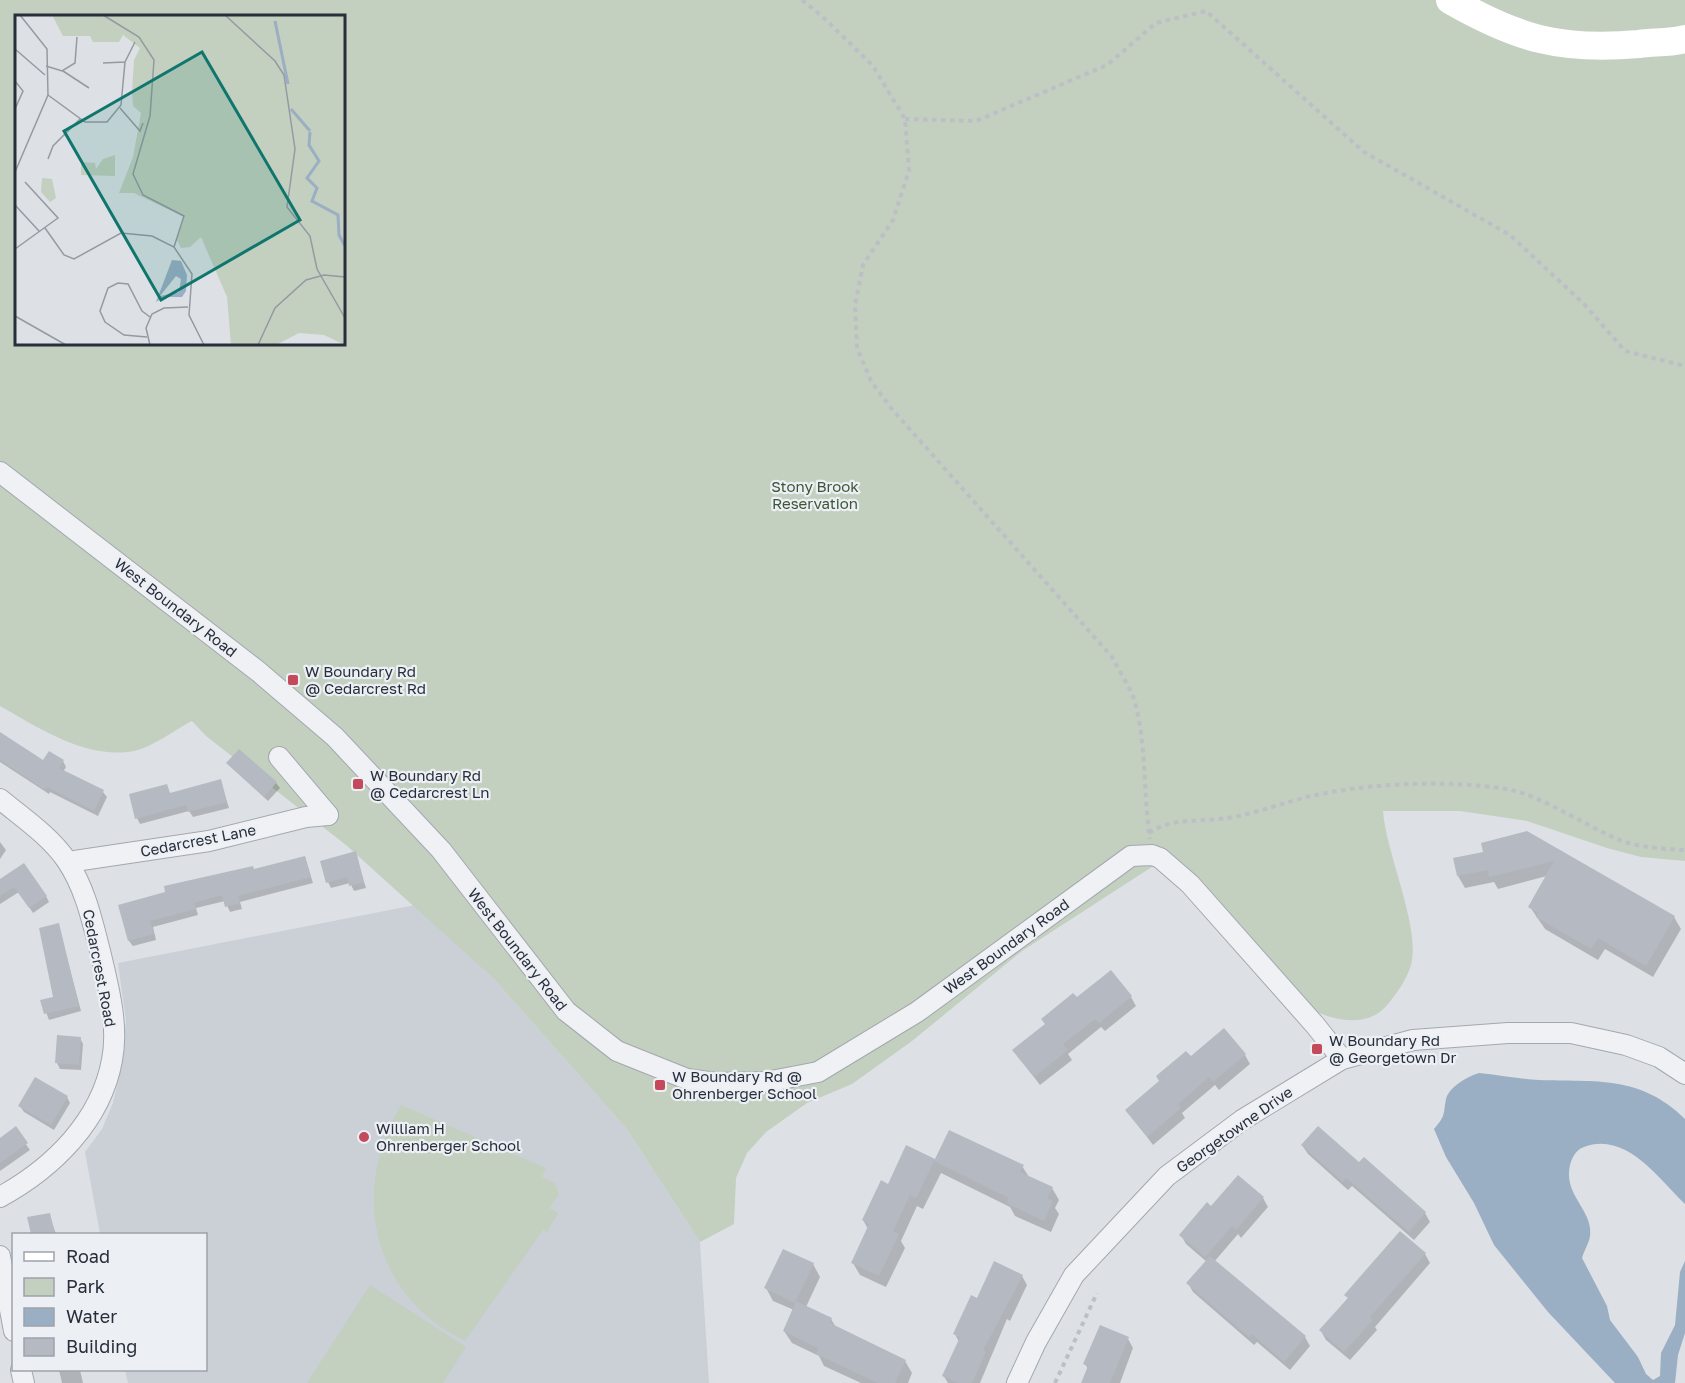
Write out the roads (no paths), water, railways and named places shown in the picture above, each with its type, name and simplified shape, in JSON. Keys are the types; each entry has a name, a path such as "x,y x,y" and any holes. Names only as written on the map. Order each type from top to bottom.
{"main road":[{"path":"1450,0 1490,24 1533,39 1596,48 1685,39"}],"street":[{"name":"West Boundary Road","path":"0,472 259,672 335,737 441,850 566,1011 617,1051 687,1079 716,1083 766,1082 818,1072 917,1012 1131,856 1152,855 1160,858 1190,884 1315,1025 1342,1059"},
{"name":"Cedarcrest Lane","path":"68,862 209,841 328,815 279,756"},
{"name":"Cedarcrest Road","path":"0,799 53,842 68,862 88,904 102,959 114,1023 112,1060 101,1092 75,1140 23,1184 0,1197"},
{"name":"Georgetowne Drive","path":"1017,1383 1036,1342 1074,1275 1167,1176 1242,1120 1342,1059 1413,1040 1508,1033 1571,1033 1659,1057 1685,1074"},
{"path":"0,1256 12,1320"}],"water":[{"path":"1479,1073 1532,1079 1598,1082 1634,1088 1652,1095 1685,1119 1685,1204 1640,1160 1628,1151 1614,1146 1599,1144 1580,1149 1573,1157 1569,1173 1572,1190 1590,1227 1589,1239 1582,1258 1607,1306 1610,1320 1638,1357 1646,1374 1653,1380 1660,1376 1661,1353 1675,1325 1680,1272 1685,1261 1685,1333 1678,1355 1675,1383 1615,1383 1548,1312 1494,1245 1474,1203 1446,1157 1434,1129 1442,1118 1446,1099 1451,1090 1465,1079"}],"place":[{"name":"W Boundary Rd @ Cedarcrest Rd","path":"293,680"},
{"name":"W Boundary Rd @ Cedarcrest Ln","path":"358,784"},
{"name":"W Boundary Rd @ Georgetown Dr","path":"1317,1049"},
{"name":"W Boundary Rd @ Ohrenberger School","path":"660,1085"},
{"name":"William H Ohrenberger School","path":"364,1137"}],"park label":[{"name":"Stony Brook Reservation","path":"815,494"}]}
